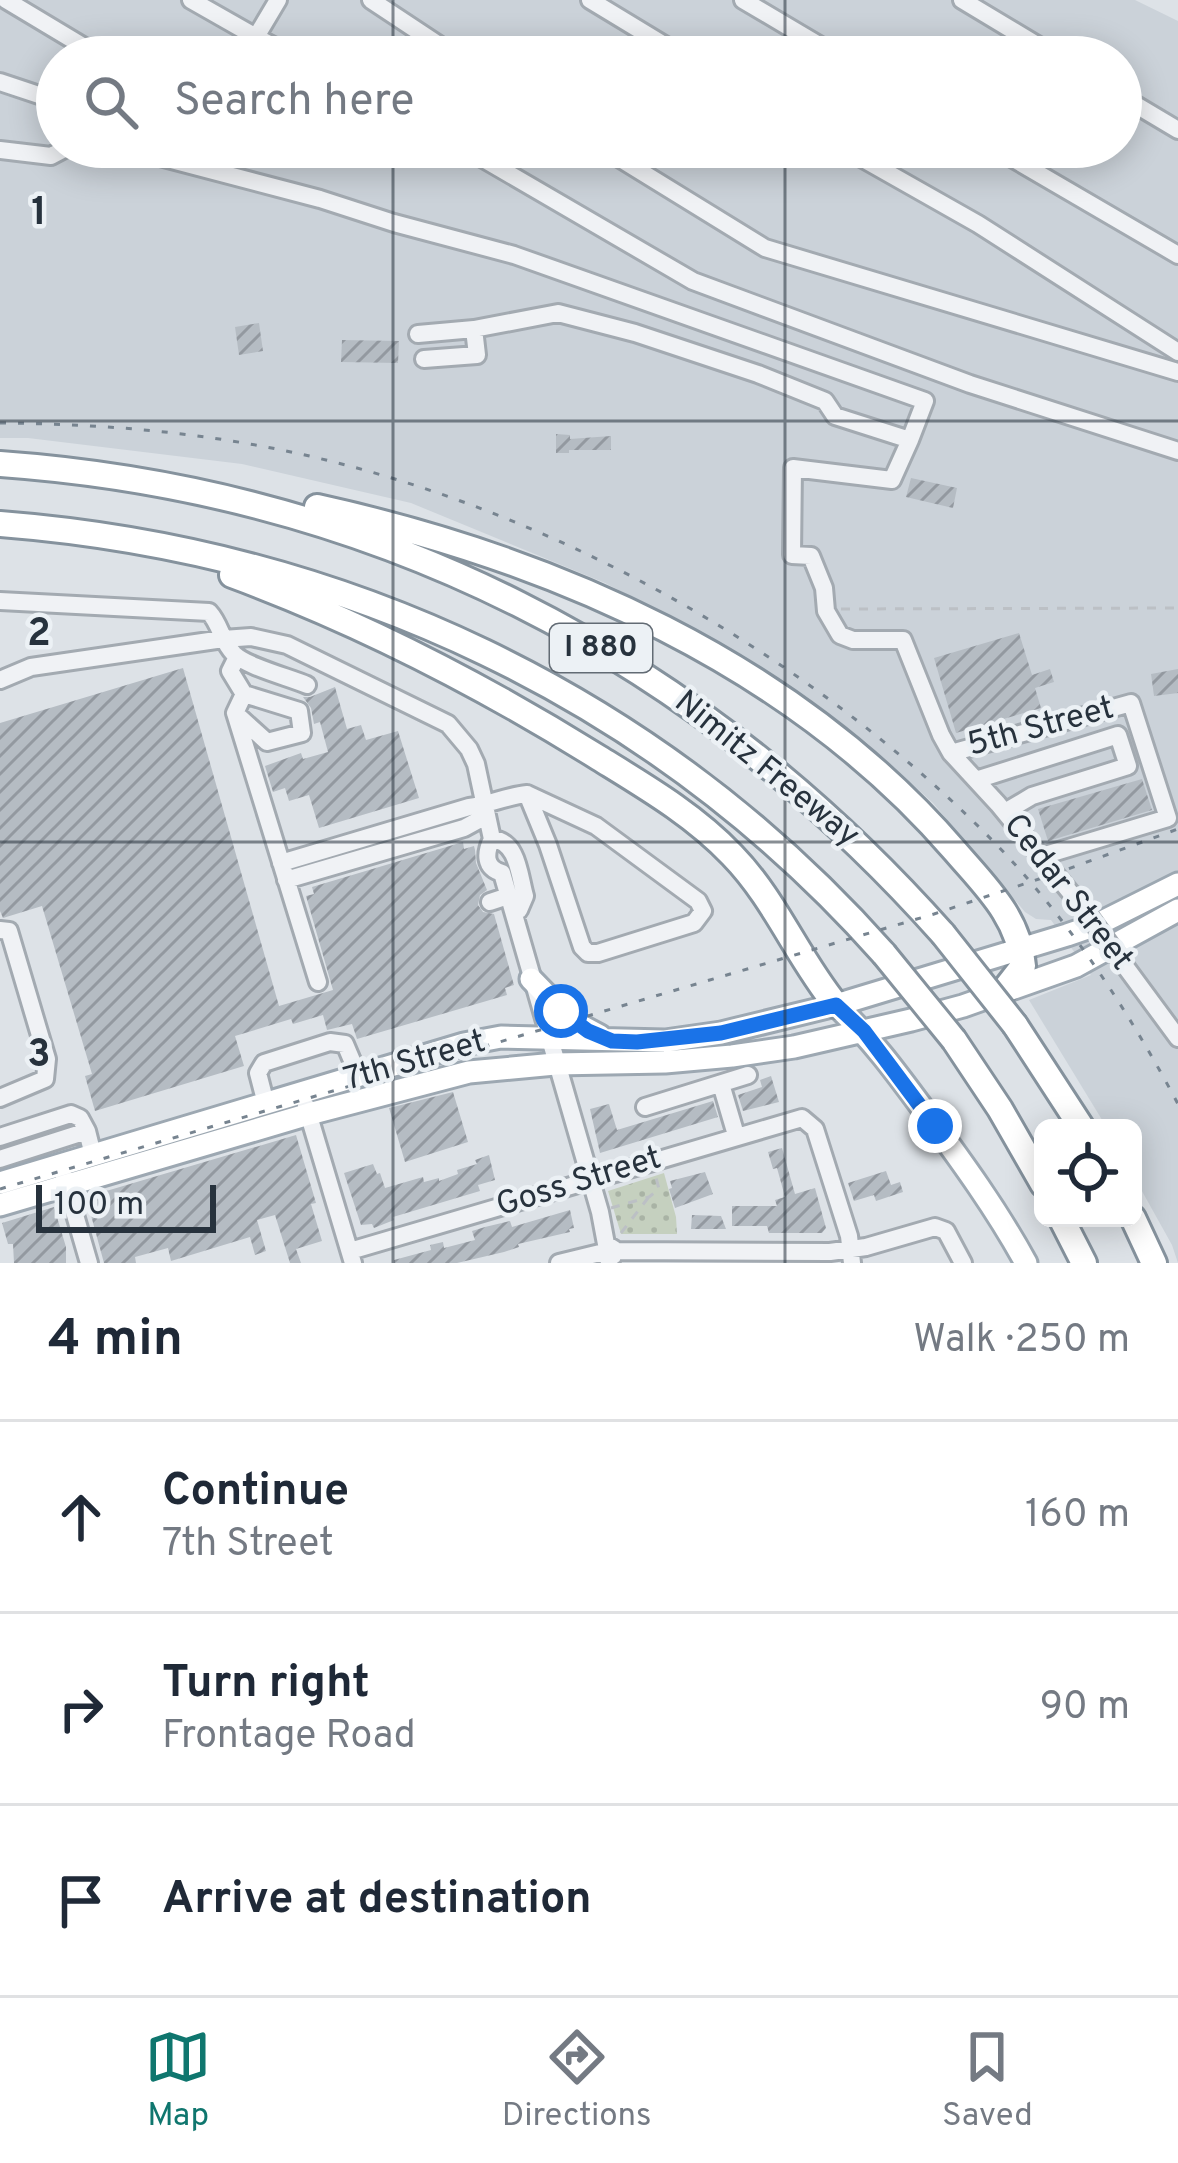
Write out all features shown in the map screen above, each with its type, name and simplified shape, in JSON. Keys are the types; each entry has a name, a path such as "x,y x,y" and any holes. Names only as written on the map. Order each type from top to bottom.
{"highway":[{"name":"Nimitz Freeway","path":"0,464 184,488 311,520 410,555 507,597 622,660 710,719 870,855 943,934 1015,1025 1076,1119"},
{"path":"184,488 306,505 422,535 585,592 696,646 764,687 817,724 905,799 1006,911 1023,965 1002,993"},
{"name":"Nimitz Freeway","path":"0,524 188,550 255,566 372,604 580,701 741,815 828,894 954,1040 1034,1169"},
{"path":"188,550 444,668 541,722 689,816 754,880 836,1005"},
{"path":"1066,1227 1084,1263"},
{"path":"1137,1227 1154,1263"}],"main road":[{"name":"7th Street","path":"0,1183 63,1176 94,1155 266,1104 306,1104 359,1077 464,1044 501,1037 686,1038 836,1005 1096,925 1177,888"},
{"name":"7th Street","path":"0,1205 63,1176 306,1104 469,1072 732,1056 864,1031 963,1006 1076,966 1178,910"},
{"path":"532,979 572,1021 612,1041"},
{"path":"836,1005 864,1031 975,1180 1026,1263"}],"street":[{"path":"6,0 66,36"},
{"path":"191,0 254,36"},
{"path":"257,36 278,0"},
{"path":"371,0 426,36"},
{"path":"590,0 649,36"},
{"path":"743,0 804,36"},
{"path":"962,0 1022,36"},
{"path":"0,82 36,94"},
{"path":"1142,109 1178,130"},
{"path":"0,151 36,155"},
{"path":"202,168 531,261 925,400 892,480 793,468 792,555 811,556 824,600"},
{"path":"499,168 693,281 970,384 1178,451"},
{"path":"635,168 765,248 1178,372"},
{"path":"879,168 978,224 1178,352"},
{"path":"1029,168 1178,255"},
{"path":"418,334 558,314 578,318 758,374 825,401 835,416 910,440"},
{"path":"424,359 477,356 474,329"},
{"name":"Cedar Street","path":"824,600 831,623 841,634 854,640 903,640 951,753 1042,856 1178,1038"},
{"path":"0,602 209,612 236,657 307,685 298,697 302,733 267,742 235,713"},
{"path":"0,680 31,667 251,637 286,645 448,724 476,764 493,838 488,863 502,873 608,1253"},
{"path":"236,657 230,670 244,694 299,711"},
{"path":"244,694 235,713 318,982"},
{"name":"5th Street","path":"951,753 1131,703 1168,818 1042,856"},
{"path":"976,780 1118,735 1128,766 1032,796 1005,812"},
{"path":"485,811 506,796 527,794 596,826 698,901 701,915 694,923 588,953 527,794"},
{"path":"284,871 469,806 485,811"},
{"path":"490,902 513,920"},
{"path":"0,930 9,931 47,1059 45,1079 0,1098"},
{"path":"266,1104 258,1072 264,1063 330,1042 345,1044 359,1077"},
{"path":"645,1107 748,1075"},
{"path":"722,1084 736,1136"},
{"path":"306,1104 351,1257"},
{"path":"0,1137 70,1114 80,1118 94,1155"},
{"name":"Goss Street","path":"351,1257 795,1118 808,1120 815,1129 851,1256"},
{"path":"0,1159 87,1131"},
{"path":"63,1176 89,1263"},
{"path":"560,1263 608,1253 851,1256 935,1227 946,1231 963,1263"}],"path":[{"path":"824,600 840,609 1178,608"},
{"path":"600,1212 659,1190 651,1161"},
{"path":"608,1253 649,1196"}],"shaded area":[{"path":"0,0 1135,0 1178,21 1178,1263 1142,1191 1142,1119 1102,1119 1029,1000 1091,975 1051,920 1025,912 933,803 867,743 743,655 605,583 411,503 242,464 0,438"}],"green space":[{"path":"664,1173 677,1234 621,1234 608,1191"}],"building":[{"path":"259,323 263,351 239,355 235,327"},
{"path":"342,340 399,341 398,363 341,362"},
{"path":"556,434 570,435 570,439 611,436 611,450 556,453"},
{"path":"911,478 957,488 953,508 906,497"},
{"path":"1019,633 1032,675 1050,669 1054,682 1035,688 1041,708 956,733 934,658"},
{"path":"183,668 279,1006 333,990 306,896 314,894 312,887 463,842 464,849 474,846 487,890 478,905 483,912 494,914 514,985 505,988 507,995 357,1039 352,1024 327,1030 323,1015 293,1024 291,1019 235,1036 244,1066 95,1111 85,1076 92,1074 42,906 3,918 0,911 0,723"},
{"path":"1178,669 1178,693 1154,696 1151,674"},
{"path":"335,687 347,729 361,725 366,740 398,731 419,798 319,828 309,795 289,801 285,788 273,792 265,766 301,753 303,759 328,752 320,722 314,724 303,697"},
{"path":"1142,779 1152,810 1048,841 1038,809"},
{"path":"771,1076 779,1102 743,1111 738,1095 762,1087 760,1080"},
{"path":"453,1092 468,1142 405,1162 389,1108"},
{"path":"713,1101 718,1117 600,1153 590,1109 609,1104 617,1130"},
{"path":"296,1135 322,1241 296,1249 301,1263 290,1263 275,1215 257,1220 266,1251 255,1255 250,1237 171,1261 168,1248 135,1257 136,1263 104,1263 86,1197"},
{"path":"782,1148 795,1194 815,1188 826,1228 822,1233 769,1233 767,1226 732,1226 732,1206 777,1206 775,1200 785,1197 768,1152"},
{"path":"489,1155 495,1180 478,1185 480,1191 393,1217 374,1228 361,1225 344,1173 373,1164 385,1188 423,1177 424,1182 439,1181"},
{"path":"886,1171 891,1185 900,1182 903,1192 876,1201 874,1195 854,1201 848,1183"},
{"path":"705,1172 713,1194 675,1208 670,1181"},
{"path":"54,1207 66,1263 14,1263 13,1244 8,1244 2,1223"},
{"path":"570,1210 574,1228 570,1232 504,1252 457,1263 394,1263 431,1250 430,1245 443,1242 444,1248 475,1240 472,1231 485,1227 510,1221 512,1227"},
{"path":"692,1215 721,1216 726,1229 691,1229"}],"railway":[{"path":"0,423 168,432 334,462 511,521 683,604 842,709 983,831 1091,960 1178,1104"},
{"path":"0,1189 934,914 1178,829"}],"route":[{"path":"561,1011 612,1041 637,1042 721,1033 836,1005 878,1048 935,1126"}]}
